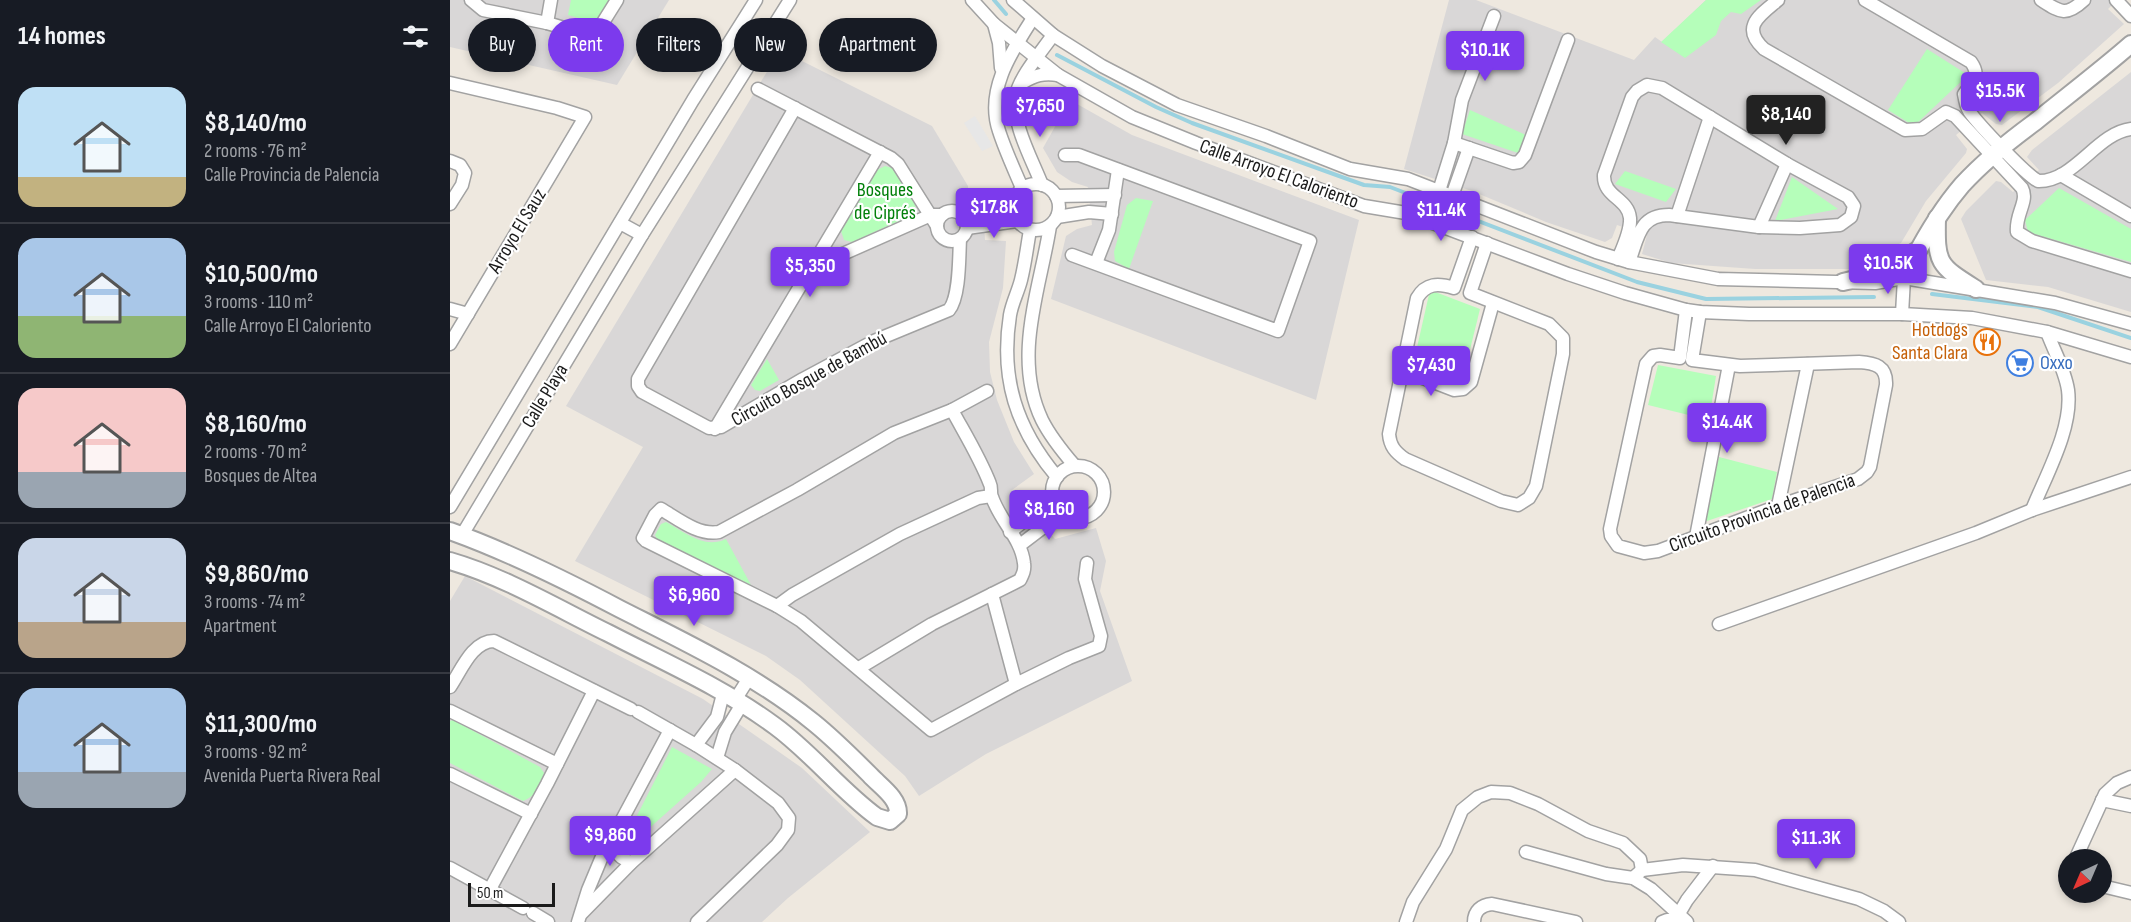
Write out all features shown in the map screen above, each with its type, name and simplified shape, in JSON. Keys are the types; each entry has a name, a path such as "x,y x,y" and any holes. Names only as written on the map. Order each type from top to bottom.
{"street":[{"path":"471,0 483,10 547,23 582,34 592,34 600,28 617,0"},
{"path":"547,23 551,0"},
{"name":"Calle Playa","path":"450,507 756,0"},
{"name":"Calle Playa","path":"450,560 456,533 790,0"},
{"name":"Calle Arroyo El Caloriento","path":"972,0 994,24 1058,75 1132,117 1364,206 1406,213 1568,274 1686,310 1749,314 1902,314 1972,318 2047,332 2131,357"},
{"name":"Calle Arroyo El Caloriento","path":"1013,0 1053,35 1102,66 1177,105 1266,136 1350,169 1408,179 1624,260 1718,279 1875,283 1904,278 2055,303 2131,324"},
{"path":"1778,0 1753,24 1754,37 1764,49 1905,130 1922,129 1946,112 1950,113 2038,181 2061,175 2117,134 2131,129"},
{"path":"1865,0 1971,62 1976,78 1964,94 1967,107 2025,193 2016,220 2017,232 2032,241 2131,272"},
{"path":"2041,0 2064,12 2075,8 2084,0"},
{"path":"2116,0 2131,16"},
{"path":"1439,191 1454,143 1462,100 1494,16"},
{"path":"1001,73 1007,57 1033,18"},
{"path":"994,24 999,43 1001,73 996,111 998,129 1022,188"},
{"path":"1042,185 1016,119 1017,95 1053,35"},
{"path":"1454,143 1513,163 1520,162 1568,40"},
{"path":"1902,314 1904,278 1917,250 1937,217 1962,186 1997,151 2131,44"},
{"path":"1022,84 1034,76 1046,73 1058,75"},
{"name":"Arroyo El Sauz","path":"450,83 557,108 585,117 450,344"},
{"path":"1647,85 1654,85 1786,164 1848,197 1854,206 1851,217 1840,225 1800,228 1759,227 1677,216 1656,216 1645,223 1624,260 1630,216 1624,204 1607,189 1604,175 1632,97 1641,87 1647,85"},
{"path":"758,89 891,158 898,164 937,219 941,235 959,236 1017,221"},
{"name":"Circuito Bosque de Bambú","path":"795,108 639,379 638,386 642,392 709,428 721,428 803,379 874,341 949,310 953,304 959,258 959,236"},
{"path":"996,111 1016,110"},
{"path":"1677,216 1710,117"},
{"path":"1452,196 1469,148"},
{"path":"715,429 880,152"},
{"path":"1065,155 1079,156 1310,241 1278,331 1072,255"},
{"path":"450,161 460,165 465,173 462,185 450,204"},
{"path":"1759,227 1786,164"},
{"path":"1096,264 1109,230 1118,170"},
{"path":"2061,175 2131,216"},
{"path":"1074,465 1043,421 1036,404 1027,347 1046,255 1054,221 1059,210 1056,196 1053,191 1035,184 1022,188 1012,205 1017,221 1030,230 1037,231 1054,221 1089,212 1112,214"},
{"path":"1056,196 1115,195"},
{"path":"811,268 937,219 950,211 963,215 1012,205"},
{"path":"959,236 967,223 963,215"},
{"path":"1937,217 1936,250 1944,267 1976,289"},
{"path":"620,223 642,236"},
{"path":"1030,230 1021,281 1011,312 1006,347 1010,387 1018,416 1032,444 1057,477"},
{"path":"1454,288 1472,237"},
{"path":"1470,293 1486,243"},
{"path":"1843,282 1885,272 1917,250"},
{"path":"1432,285 1454,288 1548,324 1563,338 1563,354 1536,486 1533,493 1518,505 1501,501 1405,459 1392,448 1389,434 1417,298 1425,288 1432,285"},
{"path":"1402,370 1454,390 1467,387 1471,382 1493,303"},
{"path":"450,309 468,314"},
{"path":"1686,310 1686,359"},
{"path":"1686,359 1700,312"},
{"path":"2032,510 2059,444 2068,408 2068,390 2064,375 2047,332"},
{"name":"Circuito Provincia de Palencia","path":"1660,355 1729,365 1870,362 1877,364 1885,372 1886,385 1870,467 1867,472 1858,479 1658,551 1644,553 1618,546 1610,530 1646,364 1653,356 1660,355"},
{"path":"1778,506 1808,364"},
{"path":"1696,537 1729,365"},
{"path":"987,391 952,410 894,433 797,490 719,532 709,534 698,530 661,509 655,515 643,538 777,606 801,621 931,730 1016,684 1099,646 1101,636 1085,579 1087,563"},
{"path":"858,668 932,624 1020,580 1024,572 1025,564 1020,544 1010,531 991,495 991,487 984,471 952,410"},
{"path":"1074,465 1083,465 1098,473 1105,489 1101,506 1088,517 1079,518 1062,513 1053,498 1052,489 1057,477 1066,468 1074,465"},
{"path":"1719,624 1976,533 2032,510 2131,477"},
{"path":"777,606 792,595 900,534 978,498 991,495"},
{"path":"1010,531 1053,498"},
{"path":"1020,544 1062,513"},
{"path":"450,560 489,575 543,601 734,700 774,726 814,759 871,813 885,821 895,819 898,814 892,797 835,742 791,705 749,678 695,647 554,575 456,533"},
{"path":"992,594 1016,684"},
{"path":"450,687 481,643 494,641 670,730 735,770 778,803 789,818 788,830 777,845 697,922"},
{"path":"696,745 717,717 734,700 749,678"},
{"path":"490,889 594,691"},
{"path":"717,758 734,700"},
{"path":"774,726 791,705"},
{"path":"450,711 557,764"},
{"path":"580,918 588,890 609,845 670,730"},
{"path":"580,918 632,863 735,770"},
{"path":"450,774 531,814"},
{"path":"2080,849 2102,800 2117,783 2131,777"},
{"path":"1406,922 1413,902 1446,849 1462,810 1478,796 1491,792 1510,793 1538,804 1588,831 1623,843 1640,859 1637,874"},
{"path":"2102,800 2131,806"},
{"path":"609,845 621,857 632,863"},
{"path":"1526,852 1606,874 1637,874 1683,865 1755,870 1839,892 1884,910 1899,922"},
{"path":"1637,874 1672,920 1713,866"},
{"path":"450,868 548,922"},
{"path":"2112,888 2131,893"},
{"path":"1474,922 1476,912 1492,904 1557,920 1576,922"}],"shaded area":[{"path":"450,0 669,0 658,18 636,18 636,54 617,85 560,72 624,72 624,18 548,18 548,69 536,67 536,18 468,18 468,51 450,47"},
{"path":"1449,0 1476,0 1634,60 1655,37 1662,42 1706,0 2117,0 2108,9 2124,24 2058,83 2002,125 1996,124 1982,113 1956,135 1967,149 1966,153 1926,201 1901,243 1851,269 1755,269 1671,263 1642,254 1647,235 1617,225 1612,238 1605,242 1546,222 1472,191 1404,169"},
{"path":"807,64 819,70 819,72 824,72 932,126 968,186 968,197 982,197 985,240 1006,241 1003,288 989,342 990,372 997,400 1014,442 1034,474 1012,490 1055,539 1096,528 1106,561 1100,591 1132,681 986,754 919,796 905,776 800,680 766,656 575,561 643,447 566,406 767,72 807,72"},
{"path":"2131,72 2131,312 2048,287 1986,280 1961,219 1966,211 1996,181 2001,182 2013,192 2039,170 2027,157 2032,150"},
{"path":"1070,100 1132,135 1359,220 1316,400 1051,299 1066,236 1077,229 1092,225 1088,187 1072,182 1057,172 1043,148"},
{"path":"975,116 993,146 982,151 964,123"},
{"path":"465,576 703,699 802,768 870,832 762,922 450,922 450,601"}],"green space":[{"path":"571,0 610,0 600,18 579,18 568,15"},
{"path":"1706,0 1761,0 1741,14 1731,12 1721,21 1716,35 1685,58 1661,42"},
{"path":"1927,49 1968,75 1914,126 1888,110"},
{"path":"1470,110 1526,135 1518,153 1462,134"},
{"name":"Bosques de Ciprés","path":"885,166 892,168 914,202 916,209 912,215 852,242 844,240 841,231 877,170"},
{"path":"1625,171 1676,189 1666,202 1615,184"},
{"path":"1792,177 1838,209 1775,221"},
{"path":"2059,188 2131,229 2131,262 2028,232 2025,220"},
{"path":"1136,198 1153,201 1129,269 1115,261 1114,252 1127,205"},
{"path":"1430,290 1480,309 1462,382 1413,365"},
{"path":"767,359 779,380 760,391 755,390 751,385"},
{"path":"1658,365 1716,376 1709,420 1648,405"},
{"path":"1719,457 1777,472 1772,499 1704,522"},
{"path":"666,522 703,541 718,542 726,539 751,585 657,539 655,535 661,524"},
{"path":"453,720 540,767 544,773 534,793 523,801 450,763 450,721"},
{"path":"672,747 712,769 701,782 627,848 622,845"}],"waterway":[{"path":"994,0 1006,14"},
{"path":"1057,55 1156,107 1192,123 1364,185 1390,187 1637,282 1706,299 1874,297"},
{"path":"1932,294 2038,307 2131,338"}],"place":[{"name":"Hotdogs Santa Clara","path":"1987,342"},
{"name":"Oxxo","path":"2020,363"}]}
